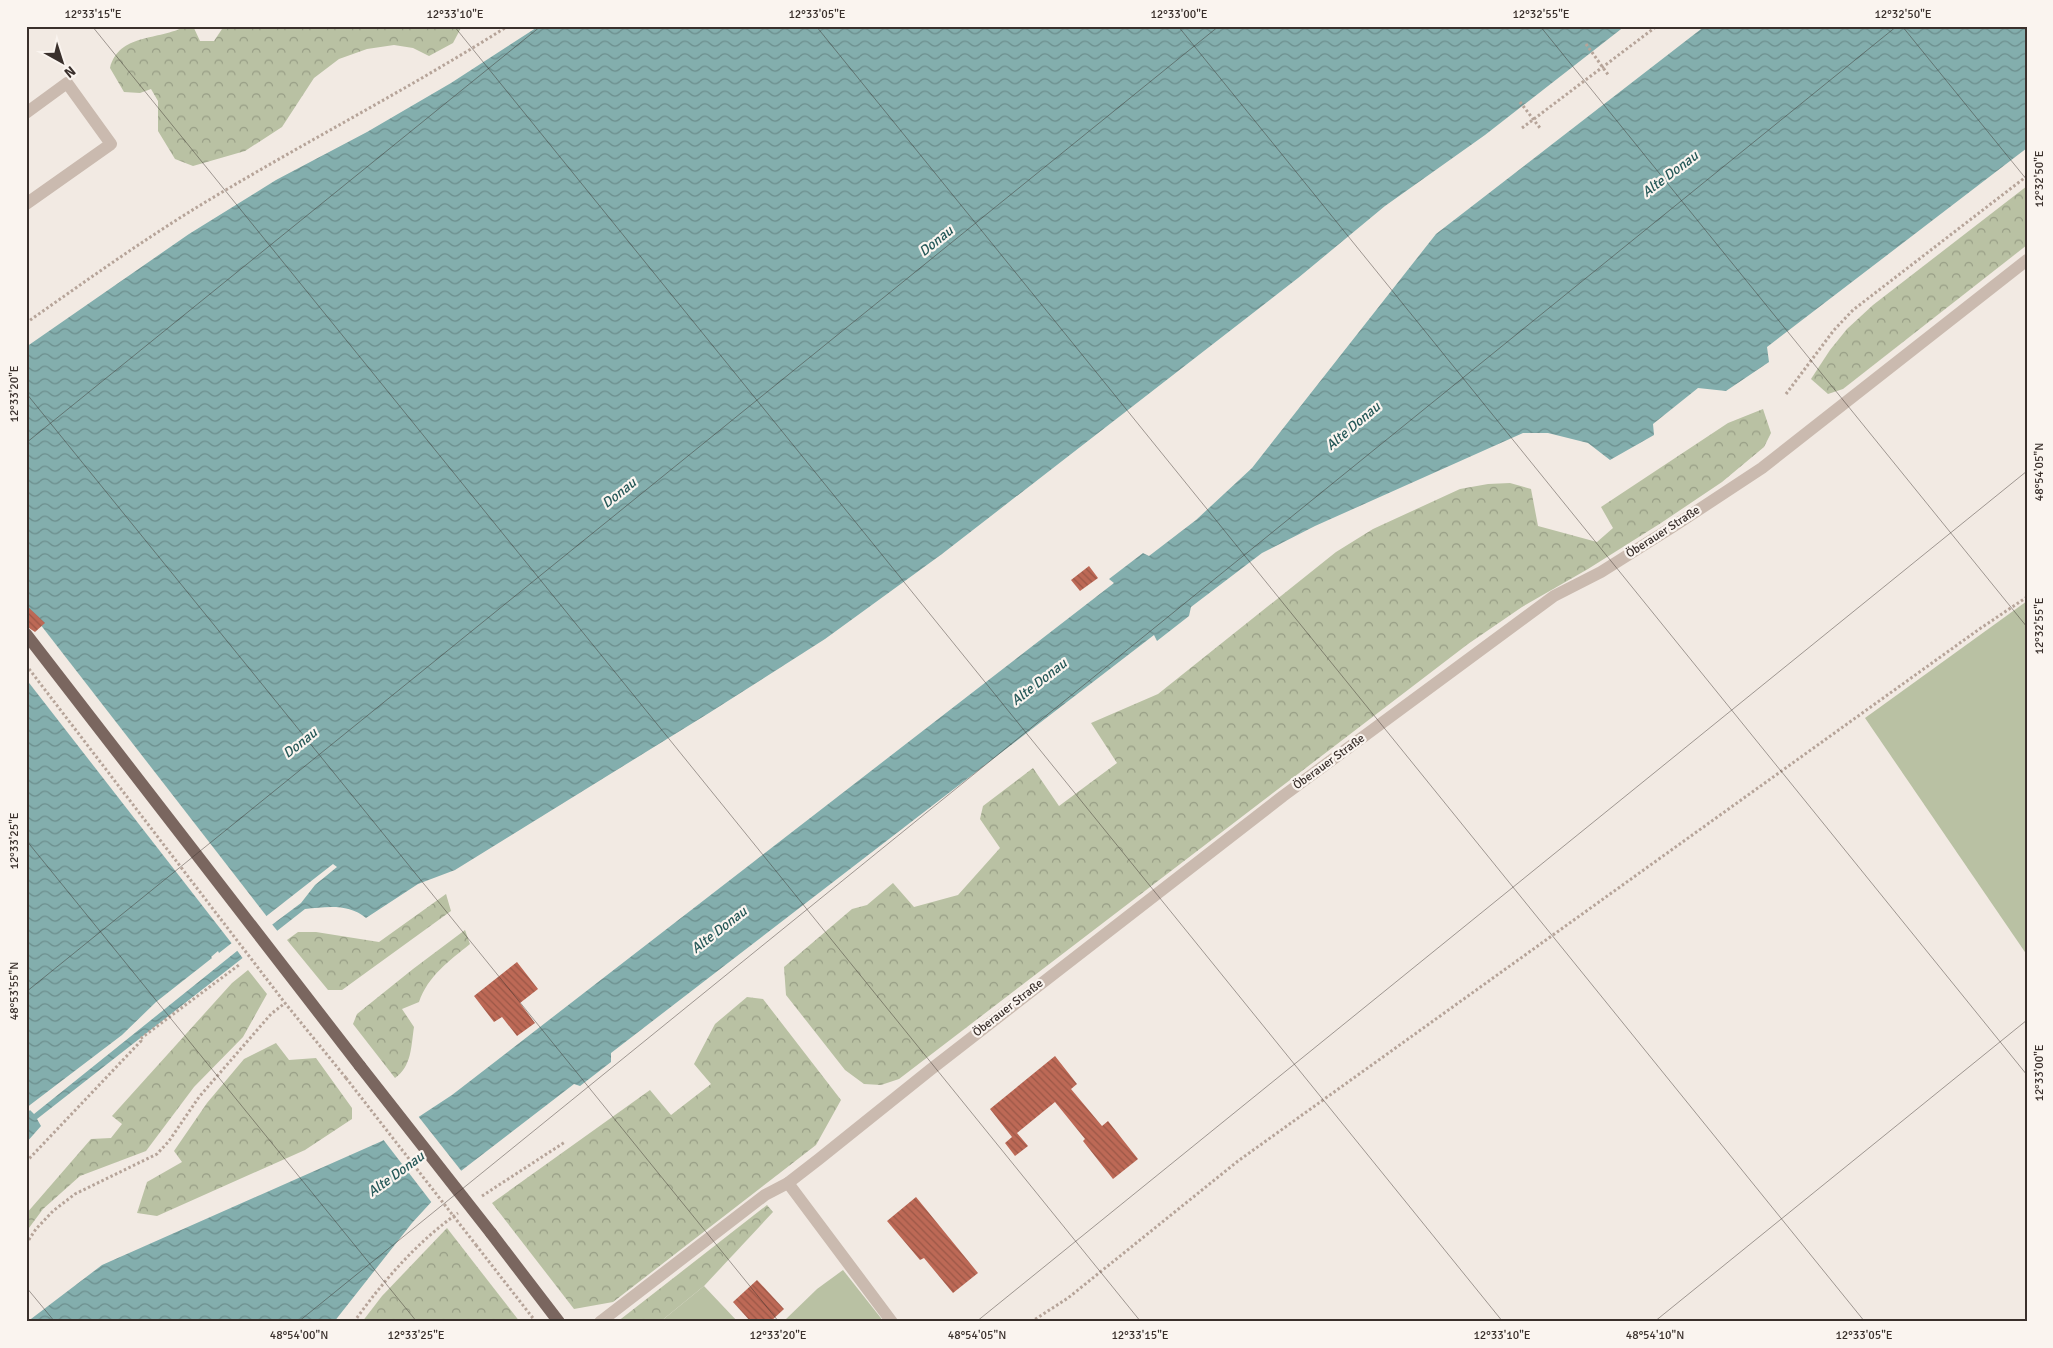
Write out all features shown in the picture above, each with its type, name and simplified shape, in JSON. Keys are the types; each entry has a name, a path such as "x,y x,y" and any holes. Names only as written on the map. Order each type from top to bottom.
{"main road":[{"path":"26,634 272,954 559,1322"}],"street":[{"path":"26,112 68,83 111,144 26,204"},
{"name":"Öberauer Straße","path":"600,1322 765,1195 788,1183 1283,796 1554,596 1609,567 1762,468 2027,260"},
{"path":"788,1183 892,1322"}],"path":[{"path":"26,323 160,230 508,26"},
{"path":"1522,128 1657,26"},
{"path":"1586,44 1610,76"},
{"path":"1520,102 1540,128"},
{"path":"1786,394 1834,330 1854,310 2027,176"},
{"path":"1031,1322 1068,1298 1238,1161 1978,630 2027,597"},
{"path":"26,665 285,1002 536,1322"},
{"path":"26,1162 141,1041 140,1039 239,965"},
{"path":"26,1244 36,1229 53,1211 75,1194 157,1154 199,1096 271,1014 285,1002"},
{"path":"475,1201 565,1142"},
{"path":"354,1322 409,1256 428,1237 460,1212"}],"green space":[{"path":"186,26 193,26 200,41 214,41 224,26 462,26 453,43 429,56 413,48 394,45 367,49 339,59 314,78 282,127 245,151 193,166 175,159 158,131 158,101 151,89 140,93 124,92 110,68 115,57 131,43 175,31"},
{"path":"2027,186 2027,245 1843,389 1828,394 1811,379 1830,350 1847,329 1873,305"},
{"path":"1763,409 1771,433 1764,447 1722,482 1588,569 1522,607 1468,644 899,1079 881,1085 864,1084 845,1070 786,995 784,967 852,909 867,905 893,883 914,907 958,895 1000,848 980,819 983,806 1033,768 1059,806 1117,763 1091,723 1158,694 1336,552 1373,529 1460,489 1488,484 1510,483 1531,489 1538,526 1597,542 1613,528 1601,507 1728,423"},
{"path":"2027,601 2027,955 1865,718"},
{"path":"446,894 451,911 342,990 328,990 287,940 298,932 316,932 379,942"},
{"path":"465,930 470,944 447,963 434,977 428,984 419,1002 402,1009 414,1027 408,1062 401,1073 395,1078 353,1024 357,1014"},
{"path":"248,970 267,994 243,1037 194,1087 146,1151 80,1176 43,1209 26,1232 26,1214 91,1139 111,1138 122,1124 112,1116 232,983"},
{"path":"747,997 763,999 841,1100 816,1145 613,1302 574,1309 492,1203 650,1090 671,1115 711,1084 694,1064 715,1024"},
{"path":"276,1043 289,1060 316,1058 352,1108 352,1119 305,1150 157,1216 137,1213 147,1182 182,1162 174,1151 207,1103 244,1059"},
{"path":"767,1205 773,1212 704,1286 660,1322 617,1322"},
{"path":"447,1228 520,1322 362,1322 382,1296"},
{"path":"843,1270 884,1322 783,1322 817,1289"},
{"path":"704,1286 738,1322 660,1322"}],"water":[{"name":"Donau","path":"539,26 1625,26 1485,135 1385,206 1298,278 942,554 825,639 455,870 418,884 366,918 359,913 344,908 305,909 37,1119 41,1126 26,1143 26,1114 30,1110 34,1114 237,951 301,903 315,885 337,867 333,864 219,953 218,951 212,958 156,1002 122,1035 26,1108 26,639 43,624 26,613 26,347 189,234 276,180 367,132 451,83"},
{"name":"Alte Donau","path":"1705,26 2027,26 2027,148 1767,347 1769,362 1726,391 1698,388 1653,424 1654,435 1610,460 1588,443 1548,433 1523,433 1315,526 1262,553 1191,607 1189,616 1157,641 1154,635 611,1053 611,1062 580,1086 574,1084 457,1174 412,1223 334,1322 27,1322 102,1265 382,1141 452,1095 1114,583 1109,579 1143,553 1149,556 1196,520 1252,468 1436,234"}],"pier":[{"path":"40,624 268,918 233,945 26,679 26,636"},
{"path":"271,923 279,933 244,960 236,949"},
{"path":"418,1116 463,1173 432,1203 382,1138"}],"building":[{"path":"1089,566 1098,578 1080,591 1071,580"},
{"path":"26,605 45,623 35,632 26,626"},
{"path":"517,962 538,989 520,1003 535,1023 517,1036 502,1017 494,1022 474,996"},
{"path":"1055,1056 1077,1084 1071,1089 1102,1126 1108,1121 1138,1159 1113,1179 1083,1141 1085,1139 1055,1102 1017,1133 1028,1146 1015,1156 1005,1143 1012,1137 990,1109"},
{"path":"916,1197 978,1273 953,1293 924,1258 920,1260 887,1221"},
{"path":"757,1280 784,1309 770,1322 751,1322 733,1302"}]}
